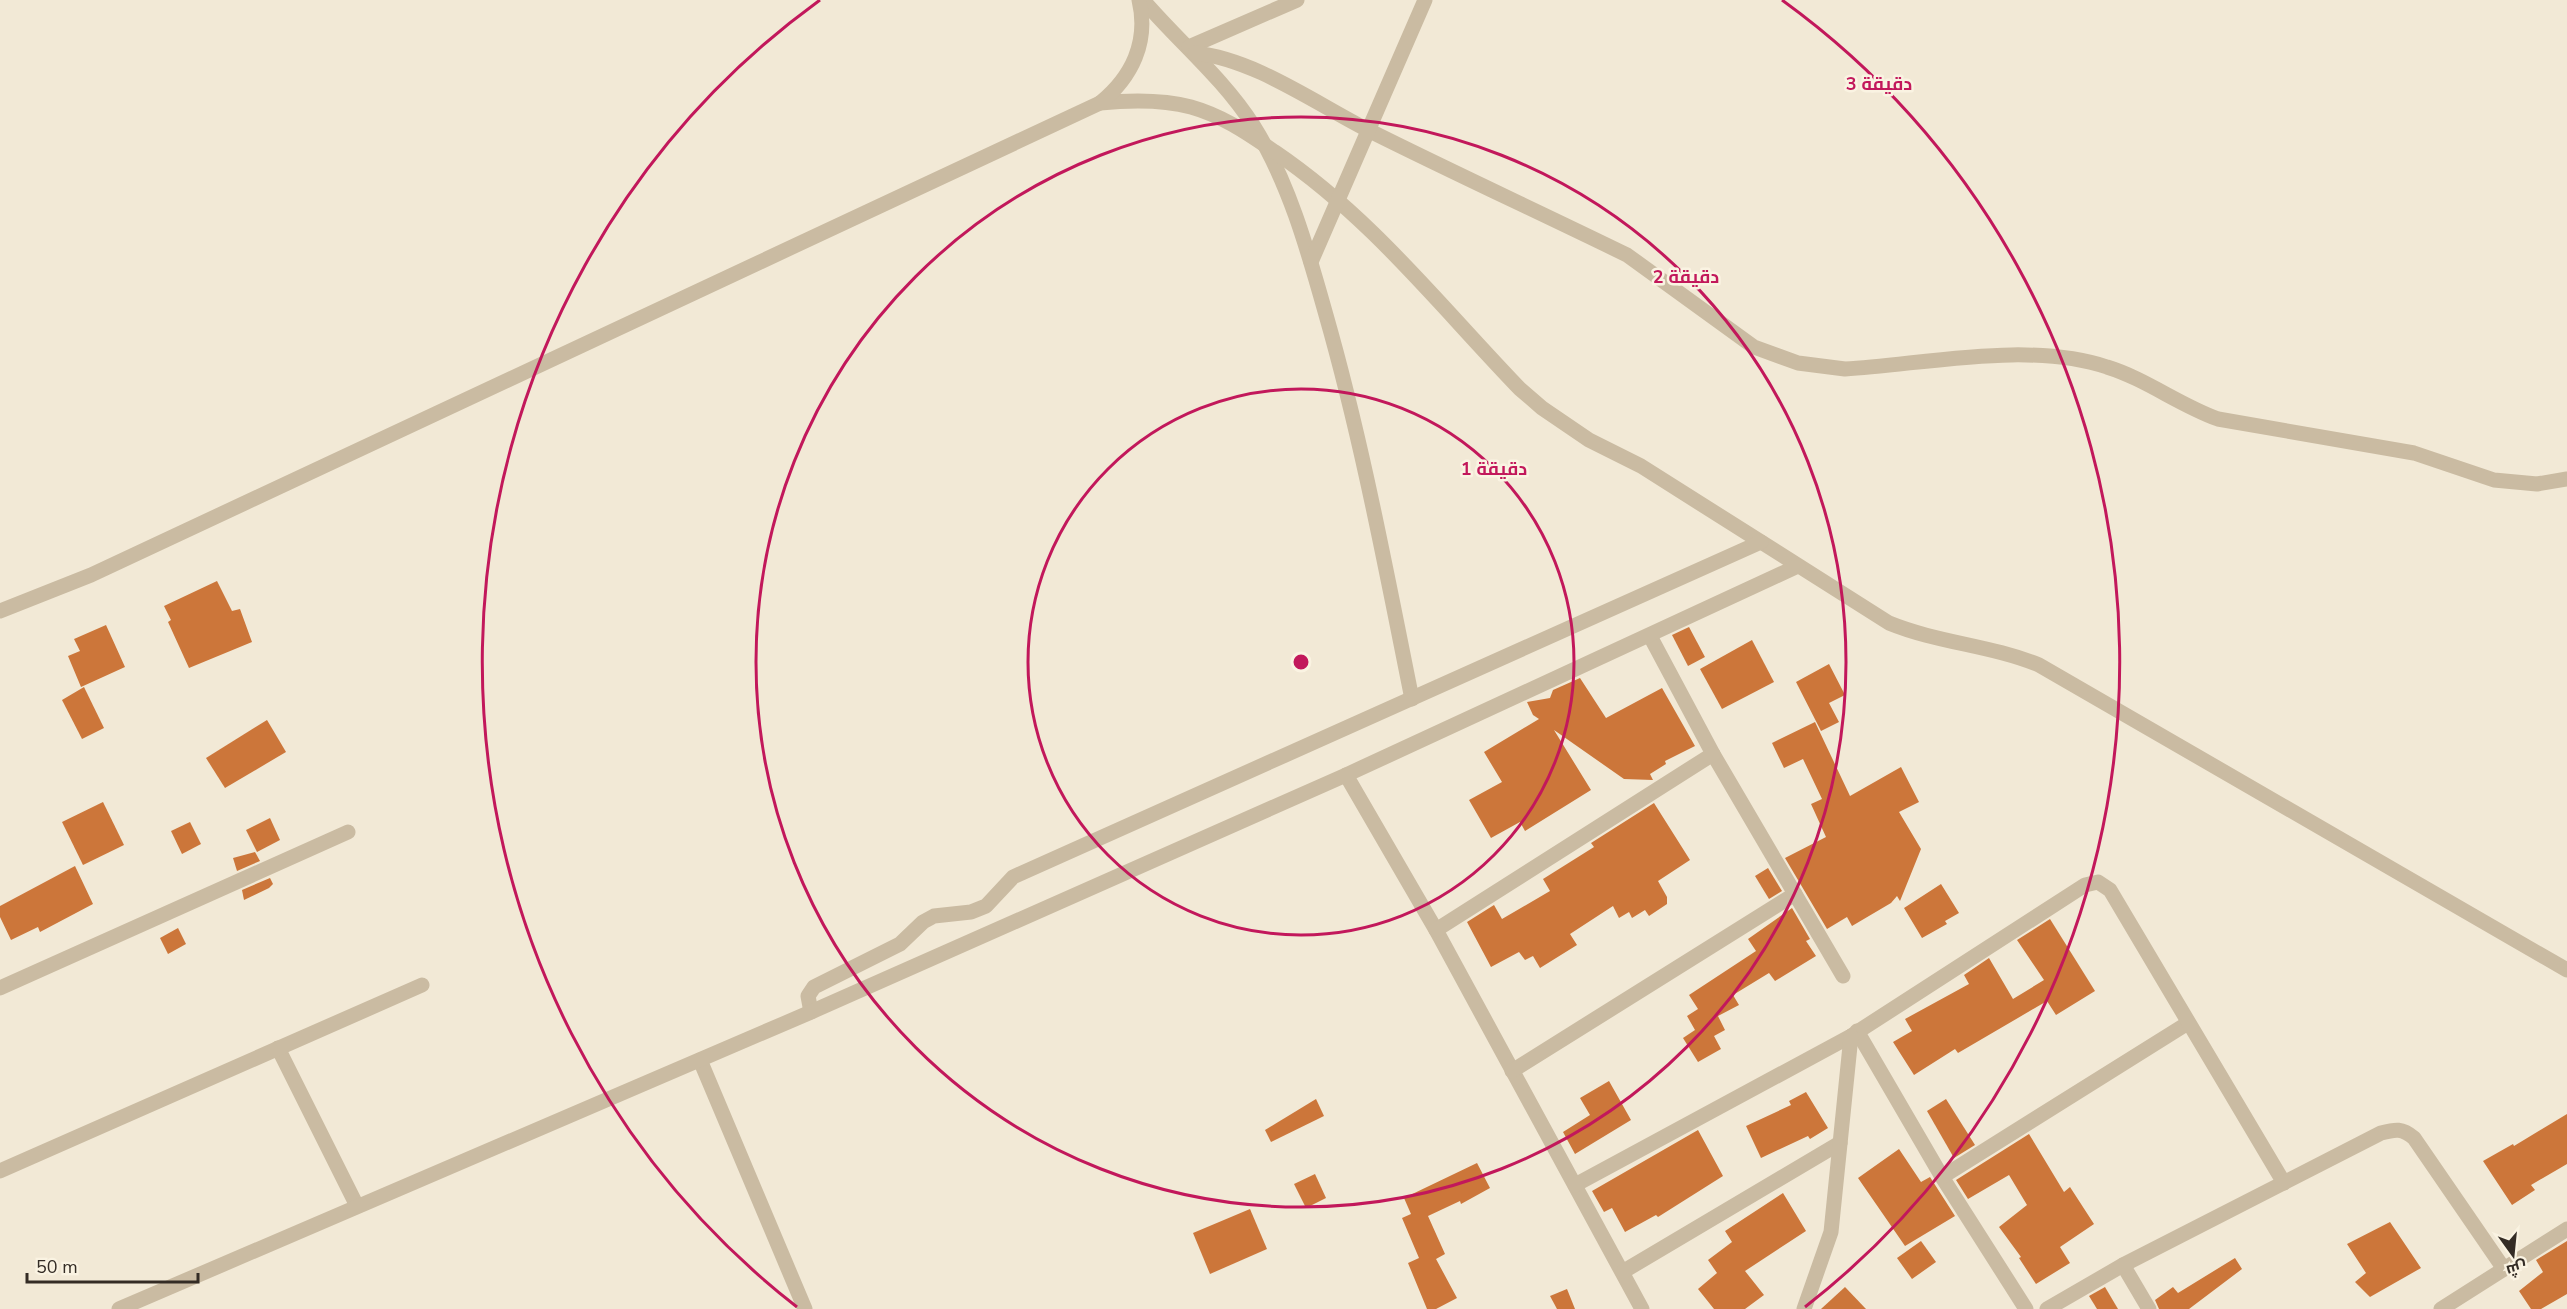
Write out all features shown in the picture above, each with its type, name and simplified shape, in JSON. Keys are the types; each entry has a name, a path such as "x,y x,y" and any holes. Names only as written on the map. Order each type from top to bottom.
{"street":[{"path":"1141,0 1192,50 1236,100 1264,145 1282,181 1311,262 1346,389 1412,699"},
{"path":"0,611 91,575 1100,104 1122,82 1137,55 1143,25 1141,0"},
{"path":"1192,50 1297,0"},
{"path":"1311,262 1425,0"},
{"path":"1192,50 1215,55 1250,68 1368,130 1627,255 1658,275 1734,335 1774,356 1797,363 1845,369 2013,355 2052,355 2107,367 2133,377 2193,410 2218,419 2414,453 2493,480 2537,484 2567,479"},
{"path":"1100,104 1160,102 1189,107 1218,116 1245,130 1337,198 1366,224 1500,368 1542,408 1589,440 1641,465 1889,623 1931,638 1997,650 2040,665 2567,970"},
{"path":"811,1012 808,996 814,987 900,944 923,922 934,916 979,910 992,901 1013,878 1761,542"},
{"path":"119,1309 811,1012 1346,775 1798,566"},
{"path":"1650,636 1713,754 1843,976"},
{"path":"1436,930 1713,754"},
{"path":"1346,775 1436,930 1624,1271 1642,1309"},
{"path":"0,988 348,832"},
{"path":"1575,1185 1854,1033 2085,885 2098,882 2110,890 2284,1183"},
{"path":"1512,1071 1796,894"},
{"path":"0,1171 422,985"},
{"path":"1942,1177 2188,1023"},
{"path":"1804,1309 1831,1232 1839,1143 1854,1033"},
{"path":"1854,1033 2026,1309"},
{"path":"278,1048 357,1206"},
{"path":"700,1060 805,1309"},
{"path":"2047,1309 2123,1265 2381,1133 2404,1130 2414,1138 2504,1269"},
{"path":"1624,1271 1839,1143"},
{"path":"2441,1309 2567,1229"},
{"path":"2123,1265 2149,1309"}],"building":[{"path":"217,581 232,611 240,609 252,642 189,668 168,622 171,620 164,606"},
{"path":"106,625 125,667 81,687 68,656 80,651 74,639"},
{"path":"1689,627 1705,657 1688,666 1672,635"},
{"path":"1752,640 1774,682 1722,709 1700,669"},
{"path":"1829,664 1845,695 1829,703 1839,722 1821,731 1796,682"},
{"path":"1580,678 1606,718 1662,688 1695,746 1665,761 1666,764 1650,774 1653,780 1624,779 1554,730 1591,790 1525,831 1520,822 1491,838 1469,800 1502,782 1484,752 1539,719 1533,715 1527,702 1550,698 1553,690"},
{"path":"84,687 104,728 82,739 62,700"},
{"path":"267,720 286,752 225,788 206,758"},
{"path":"1815,722 1850,796 1901,767 1919,802 1899,812 1921,849 1900,901 1897,896 1891,903 1852,926 1847,917 1827,929 1785,858 1826,837 1811,804 1822,799 1803,759 1784,768 1772,743"},
{"path":"103,802 124,845 83,865 62,822"},
{"path":"1654,803 1690,860 1658,881 1667,897 1667,904 1649,916 1645,910 1632,918 1629,912 1619,918 1613,906 1570,934 1577,945 1540,968 1533,956 1525,960 1519,952 1491,967 1467,922 1494,905 1502,919 1550,891 1543,879 1594,847 1591,843"},
{"path":"270,818 280,840 257,852 246,830"},
{"path":"190,822 201,844 182,854 171,831"},
{"path":"255,852 260,861 237,871 233,858"},
{"path":"75,866 93,904 40,932 38,927 11,940 0,917 0,906"},
{"path":"1768,868 1782,891 1769,899 1755,876"},
{"path":"270,878 273,884 269,888 244,900 242,890"},
{"path":"1941,884 1959,913 1945,921 1947,924 1922,938 1904,908"},
{"path":"1792,908 1810,939 1806,941 1816,956 1775,981 1769,973 1733,995 1739,1005 1718,1016 1725,1030 1714,1036 1721,1049 1698,1062 1683,1038 1695,1030 1687,1016 1698,1009 1689,995 1756,951 1748,939"},
{"path":"2050,919 2095,991 2056,1015 2047,1001 1958,1053 1955,1049 1914,1075 1893,1042 1912,1031 1905,1019 1969,984 1964,975 1989,958 2013,999 2044,980 2017,940"},
{"path":"178,928 186,944 168,954 160,938"},
{"path":"1609,1081 1631,1120 1575,1154 1563,1132 1590,1115 1580,1098"},
{"path":"1806,1092 1828,1128 1810,1139 1808,1136 1761,1158 1746,1126 1791,1105 1789,1101"},
{"path":"1316,1099 1324,1116 1271,1142 1265,1130"},
{"path":"1946,1099 1975,1145 1954,1158 1927,1111"},
{"path":"2567,1114 2567,1164 2531,1185 2535,1190 2512,1205 2483,1161 2513,1144 2514,1146"},
{"path":"1698,1130 1723,1176 1658,1217 1656,1215 1625,1232 1612,1208 1604,1212 1592,1191"},
{"path":"2029,1134 2064,1192 2070,1187 2094,1224 2060,1247 2070,1263 2036,1284 2019,1258 2021,1257 1999,1227 2027,1205 2009,1175 1968,1199 1956,1180"},
{"path":"1899,1149 1921,1182 1930,1177 1955,1216 1905,1246 1858,1178"},
{"path":"1477,1163 1490,1188 1461,1204 1460,1201 1428,1216 1445,1254 1436,1259 1457,1298 1436,1309 1427,1309 1408,1263 1419,1258 1402,1218 1411,1214 1404,1198"},
{"path":"1315,1174 1326,1198 1306,1208 1294,1184"},
{"path":"1783,1193 1806,1231 1745,1271 1764,1295 1745,1309 1714,1309 1698,1289 1717,1273 1708,1260 1732,1242 1725,1231"},
{"path":"1250,1209 1267,1249 1210,1274 1193,1233"},
{"path":"2390,1222 2421,1268 2370,1297 2355,1282 2366,1273 2347,1244"},
{"path":"1921,1241 1936,1262 1912,1279 1897,1258"},
{"path":"2567,1241 2567,1294 2541,1309 2531,1309 2519,1291 2543,1272 2536,1260"},
{"path":"2235,1258 2242,1269 2189,1309 2159,1309 2155,1300 2173,1287 2178,1293"},
{"path":"1845,1287 1866,1309 1821,1309"},
{"path":"2105,1287 2118,1309 2097,1309 2089,1296"},
{"path":"1567,1289 1575,1309 1557,1309 1550,1296"}]}
